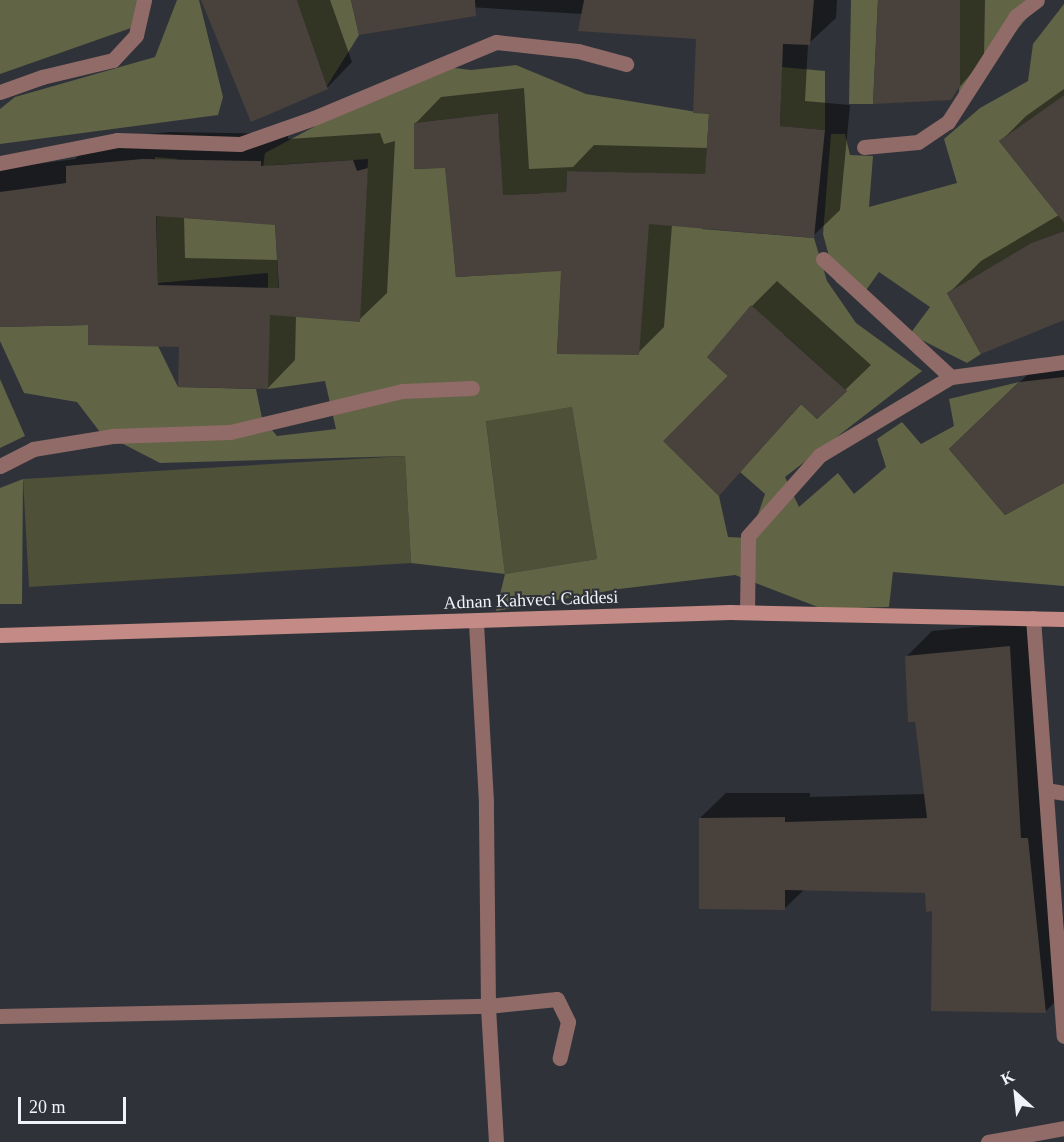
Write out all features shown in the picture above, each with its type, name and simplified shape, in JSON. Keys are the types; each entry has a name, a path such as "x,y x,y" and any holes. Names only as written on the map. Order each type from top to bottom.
{"main road":[{"name":"Adnan Kahveci Caddesi","path":"0,635 747,612 1064,619"}],"street":[{"path":"0,92 42,76 113,60 135,35 144,0"},
{"path":"864,147 918,142 948,123 1016,16 1037,0"},
{"path":"0,163 117,140 240,144 314,118 496,42 578,51 626,64"},
{"path":"823,259 951,376"},
{"path":"747,612 748,536 789,486 820,455 951,376 1064,362"},
{"path":"0,466 45,447 112,436 230,432 402,391 472,388"},
{"path":"1033,618 1064,1036"},
{"path":"476,621 486,802 488,1005 496,1142"},
{"path":"1046,790 1064,793"},
{"path":"0,1016 488,1005 557,999 568,1022 560,1058"},
{"path":"988,1142 1064,1128"}],"green space":[{"path":"0,0 139,0 131,28 0,74"},
{"path":"177,0 199,0 223,97 218,115 0,144 0,109 15,97 155,57"},
{"path":"297,0 351,0 359,35 327,86"},
{"path":"851,0 878,0 873,104 849,104"},
{"path":"960,0 1042,0 959,99"},
{"path":"1064,4 1064,95 999,141 1046,200 1064,186 1064,231 1031,243 947,293 981,354 967,363 910,334 930,307 879,272 859,300 836,282 823,234 831,134 845,134 850,155 873,156 869,207 957,183 944,139 980,108 1028,81 1033,44"},
{"path":"430,65 471,70 516,65 586,94 709,114 702,229 814,238 827,281 856,323 922,371 785,477 799,507 838,473 854,494 886,467 877,439 902,422 921,444 954,426 949,399 1019,382 949,449 1005,515 1064,483 1064,586 893,572 889,607 823,609 735,575 619,589 496,611 505,574 411,563 405,456 160,463 100,432 77,402 24,393 0,341 0,327 88,325 158,346 178,387 256,389 262,418 277,436 336,429 325,381 268,389 268,273 158,283 155,157 177,159 173,217 255,223 265,153","holes":["498,113 501,165 414,169 414,123","368,159 366,201 280,315 272,165","567,171 652,173 638,354 557,354","540,193 541,272 456,277 449,198","784,334 847,391 817,419 801,404 740,472 765,494 750,538 728,537 719,496 664,441 728,376 707,357","572,407 597,559 505,574 486,421"]},
{"path":"782,67 825,71 825,130 780,126"},
{"path":"0,379 25,436 0,448"},
{"path":"572,407 597,559 505,574 486,420"},
{"path":"405,456 411,563 29,587 23,479"},
{"path":"23,479 22,604 0,604 0,488"}],"building":[{"path":"201,0 297,0 328,89 251,122"},
{"path":"351,0 475,0 476,16 359,35"},
{"path":"584,0 814,0 810,45 783,44 780,126 825,130 814,238 649,224 639,355 557,354 561,271 456,277 445,168 414,169 414,123 498,113 503,195 566,192 567,171 705,174 709,114 693,113 696,39 578,31"},
{"path":"878,0 960,0 960,86 951,100 873,104"},
{"path":"1064,95 1064,223 999,141"},
{"path":"142,159 261,161 261,166 353,160 357,171 368,168 360,322 270,315 268,389 178,387 179,347 88,345 88,325 0,327 0,192 66,183 66,166","holes":["156,216 275,225 279,288 158,285"]},
{"path":"1064,231 1064,320 981,354 947,293 1031,243"},
{"path":"751,305 847,391 817,419 801,404 719,496 663,441 728,376 707,357"},
{"path":"1064,377 1064,483 1005,515 949,449 1019,382"},
{"path":"1010,646 1021,838 1028,838 1046,1013 931,1011 932,911 926,912 925,893 785,890 785,910 699,909 699,818 785,817 785,822 927,818 915,722 908,722 905,656"}]}
